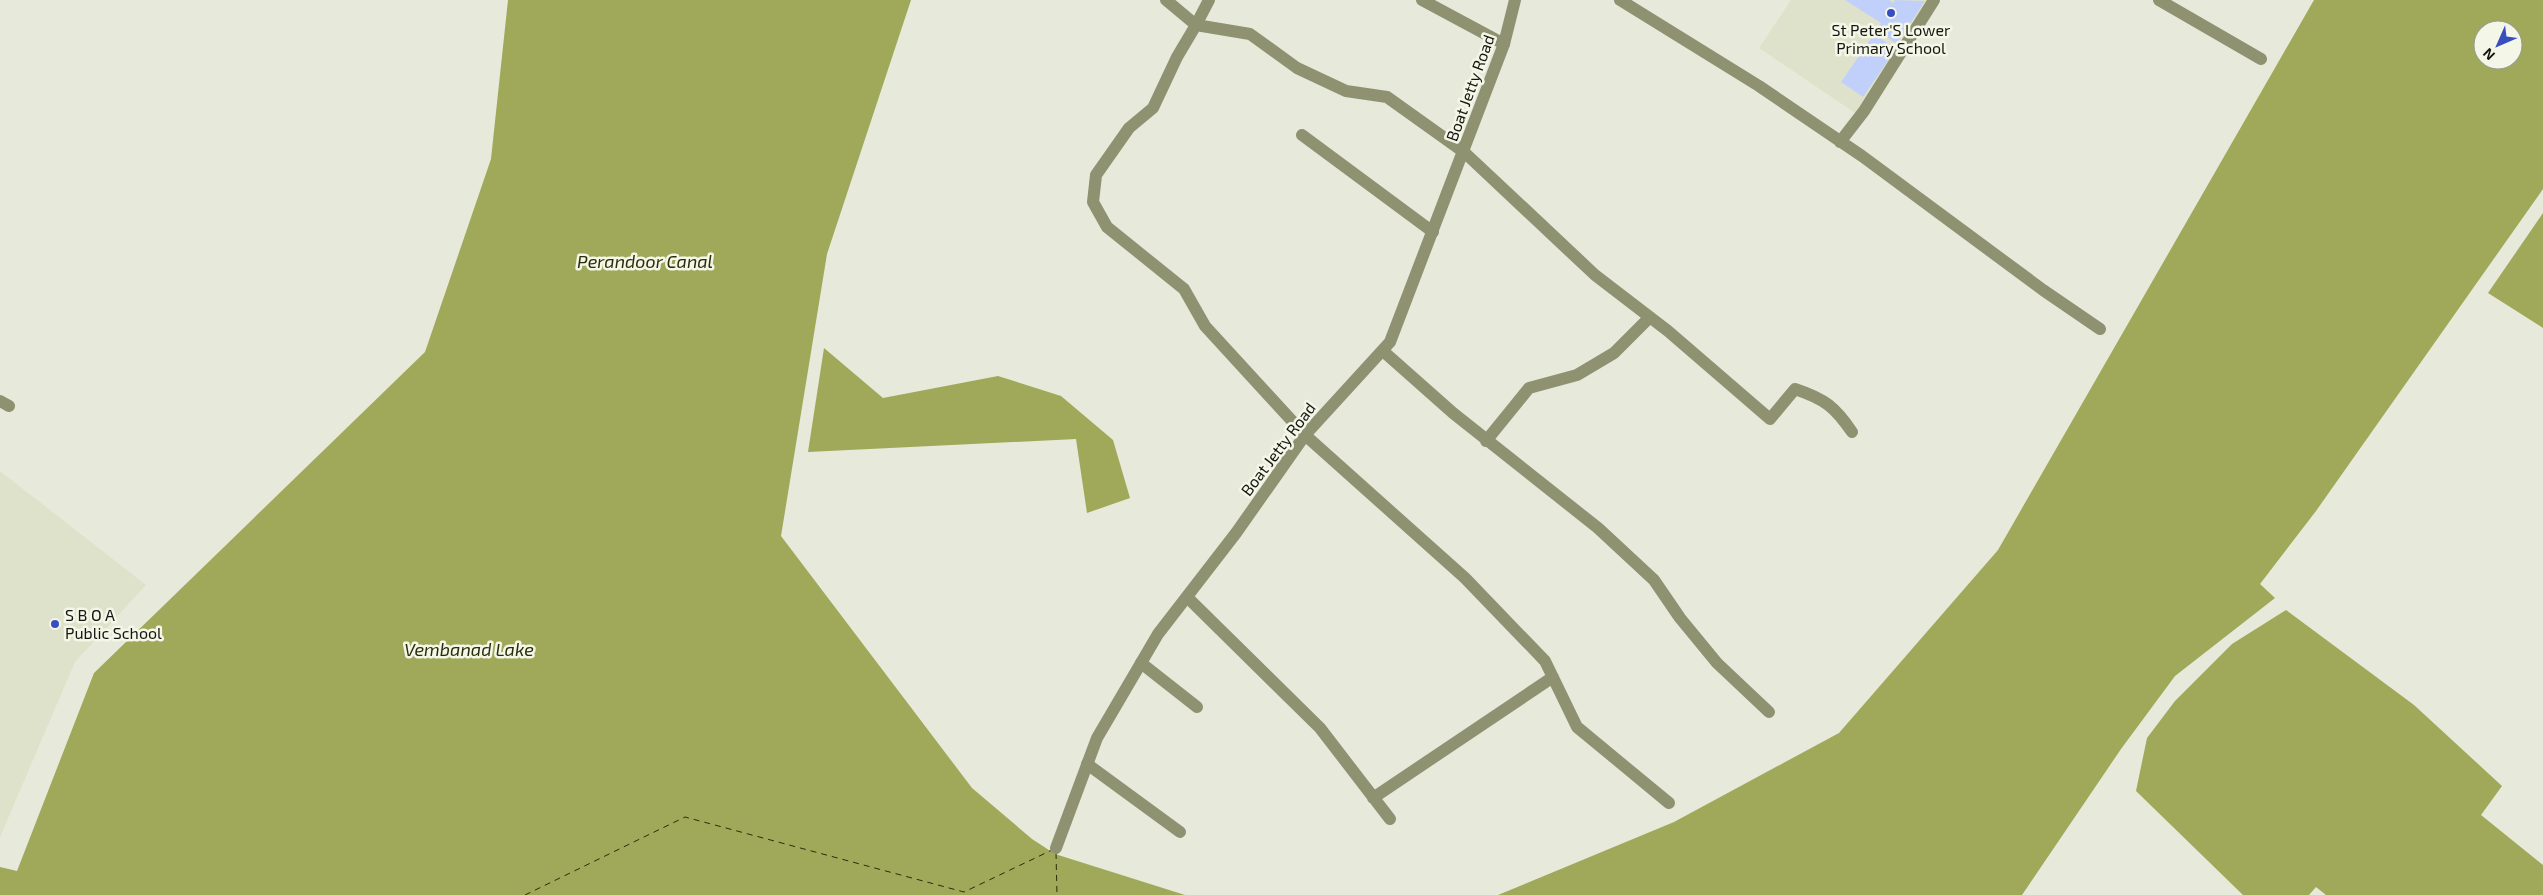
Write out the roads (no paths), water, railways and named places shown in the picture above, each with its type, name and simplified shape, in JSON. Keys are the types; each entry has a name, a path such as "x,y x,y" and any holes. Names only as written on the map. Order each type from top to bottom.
{"street":[{"path":"1166,0 1196,25 1250,34 1297,68 1346,91 1387,98 1464,152 1595,275 1650,317 1770,419 1796,389 1816,396 1839,412 1852,432"},
{"path":"1209,0 1177,57 1153,108 1129,128 1096,175 1093,202 1107,227 1184,289 1205,326 1305,435 1465,578 1545,661 1577,727 1669,803"},
{"path":"1422,0 1504,44"},
{"name":"Boat Jetty Road","path":"1056,848 1097,738 1158,634 1236,533 1305,435 1390,342 1504,44 1515,0"},
{"path":"1620,0 1759,86 1840,142 2035,285 2100,329"},
{"path":"1840,142 1864,111 1934,0"},
{"path":"2159,0 2261,59"},
{"path":"1302,135 1433,232"},
{"path":"1486,441 1529,388 1577,375 1614,353 1650,317"},
{"path":"1383,351 1486,441 1598,528 1654,580 1680,618 1717,663 1769,712"},
{"path":"1187,597 1320,728 1390,820"},
{"path":"1141,663 1197,707"},
{"path":"1373,798 1553,677"},
{"path":"1087,764 1180,832"}],"water":[{"name":"Vembanad Lake","path":"508,0 911,0 827,254 781,536 972,788 1032,839 1055,854 1185,895 0,895 0,867 17,871 94,673 425,352 491,159"},
{"path":"2314,0 2543,0 2543,189 2316,511 2260,584 2275,598 2175,676 2121,749 2022,895 1498,895 1674,822 1839,733 1998,550"},
{"path":"2543,213 2543,328 2488,293"},
{"path":"824,348 883,398 998,376 1061,396 1113,440 1130,498 1087,513 1076,439 808,452"},
{"path":"2286,610 2414,705 2502,786 2481,815 2543,865 2543,895 2326,895 2316,887 2309,895 2243,895 2136,791 2147,738 2175,701 2232,644"}],"place":[{"name":"St Peter'S Lower Primary School","path":"1891,13"},
{"name":"S B O A Public School","path":"55,624"}],"water label":[{"name":"Perandoor Canal","path":"645,262"}]}
